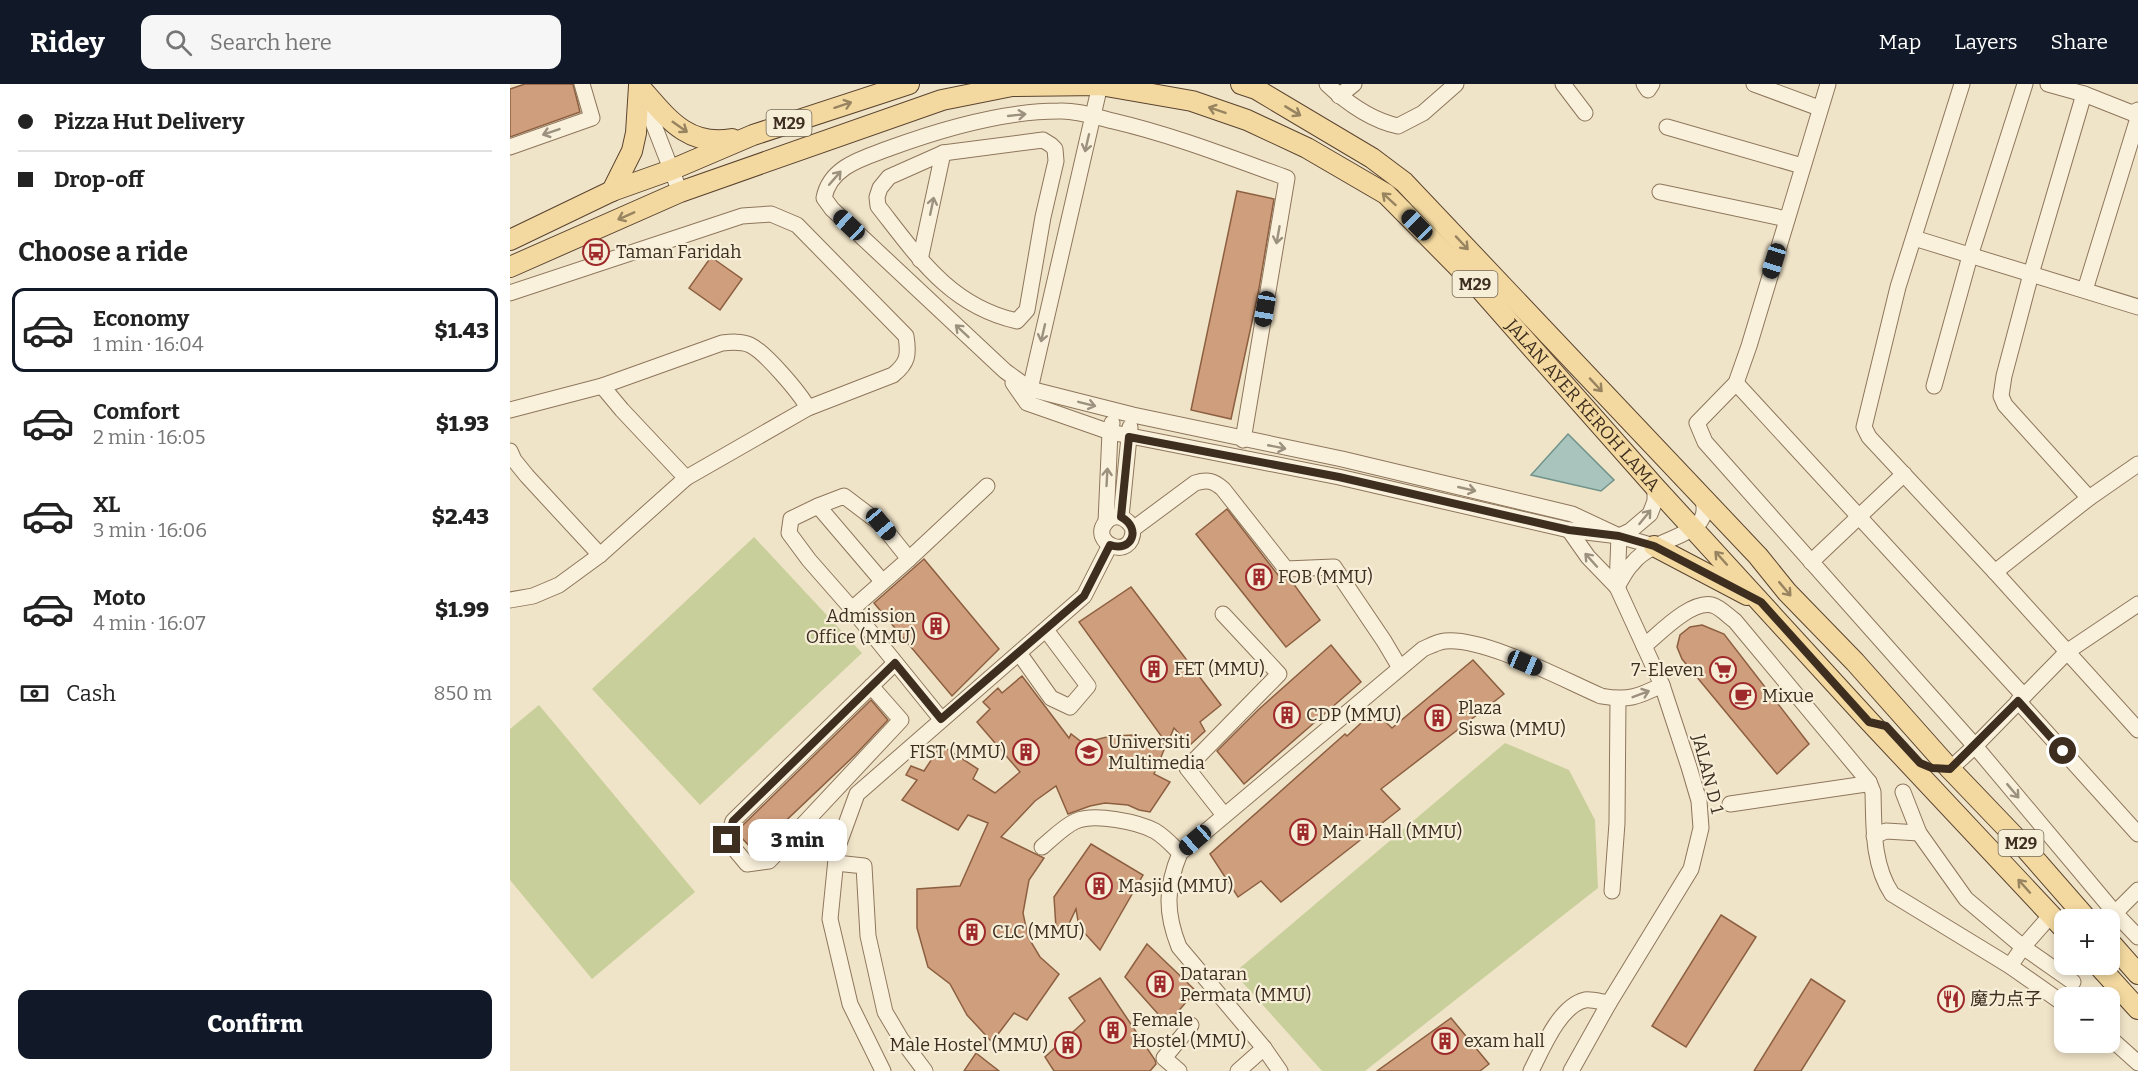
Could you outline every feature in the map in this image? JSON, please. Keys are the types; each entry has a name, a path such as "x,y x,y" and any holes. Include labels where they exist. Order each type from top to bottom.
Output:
{"main road":[{"name":"M29","path":"510,240 612,191 671,170 753,135 909,84"},
{"name":"JALAN AYER KEROH LAMA","path":"1241,84 1256,89 1363,153 1404,182 1758,556 1787,592 2018,840 2078,909"},
{"path":"638,85 677,127 692,135 722,141 753,135"},
{"path":"612,191 632,151 636,133 638,85"},
{"name":"JALAN AYER KEROH LAMA","path":"680,192 942,100 1012,86 1099,85 1192,101 1247,120 1307,148 1386,194 1480,289 1655,487 1869,722 2054,918"},
{"name":"M29","path":"510,267 680,192"},
{"path":"1654,546 1761,602"},
{"path":"1869,722 1886,726 1920,763 1932,768 1950,769 1948,789 1956,802 1975,821 1989,847"},
{"path":"2120,954 2138,974"},
{"path":"2107,975 2138,1009"}],"street":[{"path":"510,147 592,118 582,84"},
{"path":"1327,84 1339,96 1381,123 1398,126 1423,113 1456,84"},
{"path":"1339,96 1354,84"},
{"path":"1563,84 1585,113"},
{"path":"1644,84 1648,90 1652,84"},
{"path":"1828,84 1736,383 1701,417 1697,423 1700,433 1705,442 1975,746 2112,909"},
{"path":"1962,84 1898,287 1864,427 1869,437 2068,651 2138,730"},
{"path":"1934,386 1970,256 2025,84"},
{"path":"2048,84 2084,94 2132,112 2138,110"},
{"path":"638,85 680,192"},
{"path":"1029,396 1099,85"},
{"path":"1761,85 1819,108"},
{"path":"2084,94 2031,274 2004,376 2001,396 2005,405 2089,498"},
{"path":"1243,440 1287,178 1160,132 1061,110 1019,115 927,134 853,162 836,174 824,198 832,209 1029,396 1110,432 1129,437 1339,477 1569,530 1619,536 1654,546"},
{"path":"2085,290 2138,118"},
{"path":"1667,127 1802,166"},
{"path":"1043,140 1055,149 1056,160 1043,217 1027,310 1017,321 996,316 961,298 920,260 878,206 877,197 880,188 889,177 943,153 1043,140"},
{"path":"920,260 943,153"},
{"path":"1660,192 1787,219"},
{"path":"510,293 742,216 771,214 796,225 906,336 909,351 904,366 893,375 808,408 686,478 600,555 560,585 533,596 510,600"},
{"path":"1043,217 1069,220"},
{"path":"1914,238 2138,307"},
{"path":"1038,246 1062,250"},
{"path":"510,410 602,386 722,343 737,342 751,345 762,354 802,396 808,408"},
{"path":"1736,383 1860,516 2138,834"},
{"path":"602,386 686,478"},
{"path":"1029,396 1115,411 1243,440 1342,459 1572,514 1619,536 1630,531 1650,514 1655,501 1655,487"},
{"path":"1106,522 1113,517 1121,517 1129,521 1133,528 1130,542 1124,547 1116,548 1104,539 1102,530 1106,522 1110,432 1115,411"},
{"path":"1121,517 1133,416"},
{"path":"510,451 527,476 600,555"},
{"path":"1995,572 2089,498 2138,464"},
{"path":"1811,562 1904,474"},
{"path":"1133,528 1196,483 1204,480 1215,482 1286,569 1334,567 1400,668"},
{"path":"852,609 987,486"},
{"path":"909,559 881,524 844,496 791,519 789,533 809,560 941,719"},
{"path":"1569,530 1588,558 1617,587 1632,563 1654,546 1694,528 1706,508 1702,498"},
{"path":"818,506 882,581"},
{"name":"JALAN D 1","path":"1571,1071 1609,1003 1691,869 1701,828 1696,790 1662,685 1617,587 1619,536"},
{"path":"883,1071 850,1004 830,920 837,849 857,794 1084,596 1110,545"},
{"path":"1644,646 1689,610 1701,604 1714,606 1735,621 1869,782 1873,792 1874,836 1880,867 1885,883 1892,894 2010,966 2054,997"},
{"path":"1950,769 2068,651 2138,604"},
{"path":"1223,614 1279,674 1186,768 1224,814"},
{"path":"1019,653 1050,698 1070,707 1089,686 1046,630"},
{"path":"1280,1071 1264,1048 1179,947 1168,909 1169,888 1180,853 1423,649 1443,641 1466,642 1491,648 1600,696 1618,699 1636,698 1662,685"},
{"path":"871,686 901,720 769,861 747,864 727,840 733,821 871,686 895,663"},
{"path":"1612,891 1617,823 1618,699"},
{"path":"1730,804 1869,782"},
{"path":"1903,792 1919,833 1966,899 2023,947 2073,982"},
{"path":"1042,847 1076,821 1098,817 1153,830 1180,853"},
{"path":"1874,836 1886,831 1919,833"},
{"path":"836,863 864,866 868,936 885,1012 901,1039 925,1071"},
{"path":"2119,909 2138,890"},
{"path":"2120,918 2138,937"},
{"path":"2010,966 2023,947 2054,925"},
{"path":"1531,1071 1552,1030 1575,1004 1586,1000 1609,1003"},
{"path":"1179,1071 1164,1058 1191,1025"},
{"path":"2120,1047 2138,1063"},
{"path":"1238,1071 1264,1048"}],"green space":[{"path":"754,537 862,653 700,805 592,689"},
{"path":"539,705 695,892 592,979 510,880 510,729"},
{"path":"1505,743 1569,770 1595,820 1598,888 1365,1071 1322,1071 1234,973"}],"water":[{"path":"1568,434 1614,480 1601,491 1531,475"}],"building":[{"path":"525,84 573,84 580,112 510,137 510,89"},
{"path":"1237,191 1274,199 1258,294 1231,419 1191,410"},
{"path":"711,257 742,279 720,310 689,288"},
{"name":"FOB (MMU)","path":"1227,509 1278,575 1290,579 1320,620 1286,647 1196,534"},
{"name":"Admission Office (MMU)","path":"924,559 999,649 952,696 874,603"},
{"name":"FET (MMU)","path":"1131,587 1221,705 1200,722 1205,731 1190,745 1174,728 1167,744 1079,622"},
{"path":"1702,625 1724,634 1809,744 1777,774 1682,659 1677,647 1680,635 1690,627"},
{"name":"CDP (MMU)","path":"1331,645 1361,682 1244,784 1217,751 1258,710"},
{"name":"Main Hall (MMU)","path":"1473,660 1504,694 1381,789 1400,809 1281,902 1261,881 1238,897 1210,854 1374,711 1392,728"},
{"path":"1022,676 1069,738 1071,734 1083,743 1111,736 1135,735 1166,745 1154,774 1170,782 1150,812 1128,805 1105,803 1068,814 1056,786 1035,801 1001,837 1044,858 1029,880 1023,913 1028,937 1040,957 1059,974 1027,1020 1014,1013 992,1042 967,1015 950,984 928,967 917,928 917,889 960,886 988,823 968,815 958,830 902,800 917,780 906,775 911,766 924,771 941,745 978,769 973,779 995,793 1020,772 977,722 990,709 983,702 998,688 1002,693"},
{"path":"871,700 888,720 856,754 754,851 739,835 742,826"},
{"name":"Masjid (MMU)","path":"1091,844 1143,875 1100,950 1079,927 1076,909 1065,932 1056,928 1054,897"},
{"path":"1721,915 1756,937 1686,1047 1652,1026"},
{"name":"Dataran Permata (MMU)","path":"1147,944 1196,991 1167,1024 1125,977"},
{"name":"Female Hostel (MMU)","path":"1100,978 1155,1060 1156,1064 1150,1071 1054,1071 1045,1057 1085,1021 1069,998"},
{"path":"1811,979 1845,1001 1801,1071 1754,1071"},
{"name":"exam hall","path":"1451,1018 1489,1064 1480,1071 1377,1071"},
{"path":"976,1053 999,1071 964,1071"}],"place":[{"name":"Taman Faridah","path":"596,252"},
{"name":"FOB (MMU)","path":"1259,577"},
{"name":"Admission Office (MMU)","path":"936,626"},
{"name":"FET (MMU)","path":"1154,669"},
{"name":"7-Eleven","path":"1723,670"},
{"name":"Mixue","path":"1743,696"},
{"name":"CDP (MMU)","path":"1287,715"},
{"name":"Plaza Siswa (MMU)","path":"1438,718"},
{"name":"FIST (MMU)","path":"1026,752"},
{"name":"Universiti Multimedia","path":"1089,752"},
{"name":"Main Hall (MMU)","path":"1303,832"},
{"name":"Masjid (MMU)","path":"1099,886"},
{"name":"CLC (MMU)","path":"972,932"},
{"name":"Dataran Permata (MMU)","path":"1160,984"},
{"name":"魔力点子","path":"1951,999"},
{"name":"Female Hostel (MMU)","path":"1113,1030"},
{"name":"exam hall","path":"1445,1041"},
{"name":"Male Hostel (MMU)","path":"1068,1045"}],"route":[{"path":"727,840 733,821 895,663 941,719 1084,596 1110,545 1116,548 1124,547 1133,536 1133,528 1129,521 1121,517 1129,437 1339,477 1569,530 1619,536 1654,546 1761,602 1869,722 1886,726 1920,763 1932,768 1950,769 2018,701 2063,751"}]}
